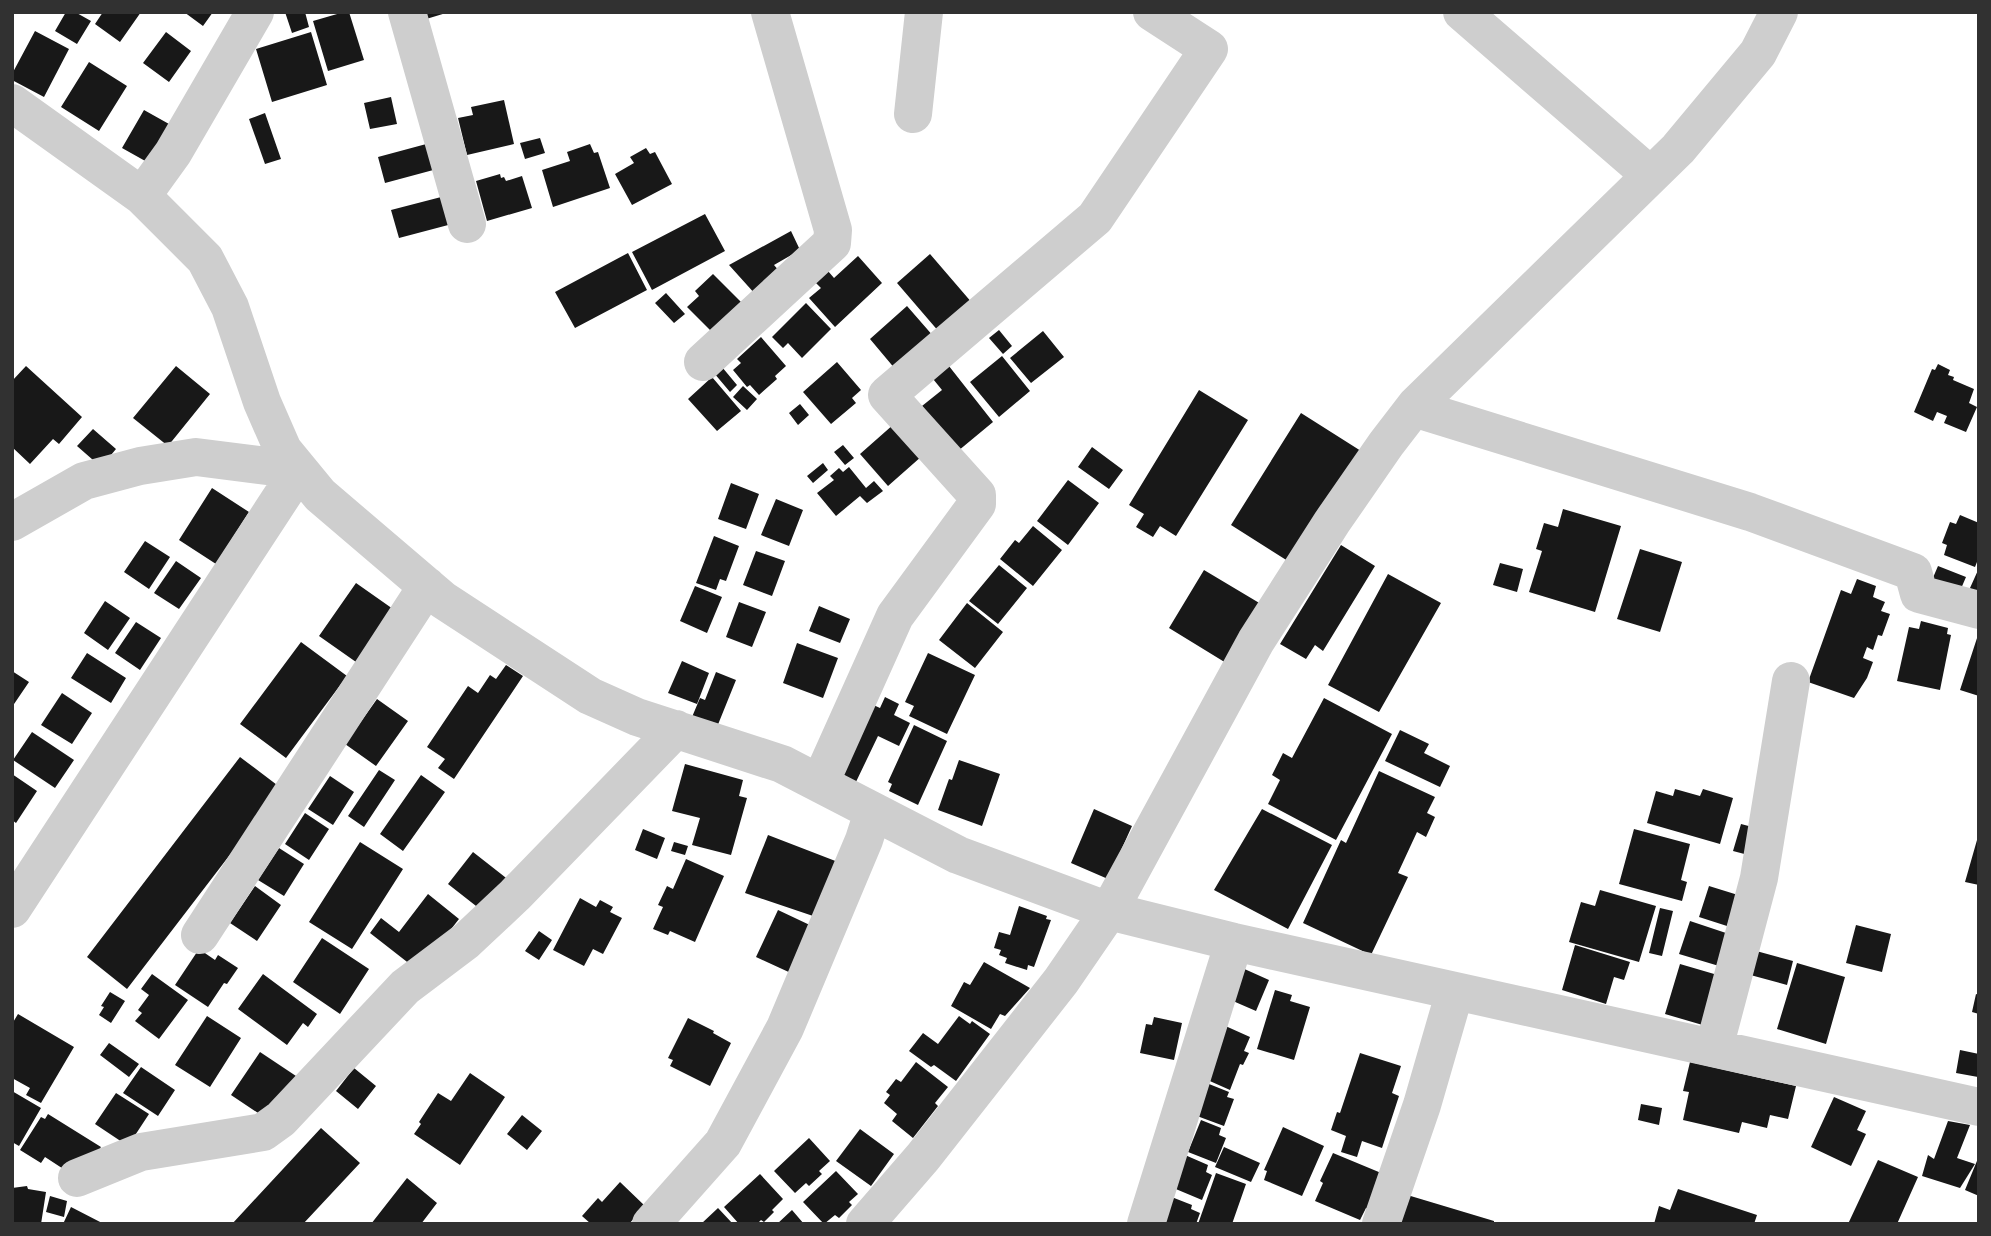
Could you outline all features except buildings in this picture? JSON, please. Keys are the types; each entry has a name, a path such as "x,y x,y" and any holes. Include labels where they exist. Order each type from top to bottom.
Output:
{"street":[{"path":"142,196 173,153 255,12"},
{"path":"407,12 467,224"},
{"path":"703,362 832,243 833,230 770,12"},
{"path":"913,114 924,12"},
{"path":"820,783 895,616 977,504 977,495 887,395 1095,218 1209,49 1152,12"},
{"path":"1462,12 1650,175"},
{"path":"871,1222 1060,981 1109,911 1256,641 1332,522 1386,444 1416,405 1678,149 1758,53 1779,12"},
{"path":"12,103 142,196 205,259 230,307 262,402 283,450 320,495 443,600 590,696 637,717 782,764 958,855 1109,911 1234,943 1979,1107"},
{"path":"1416,405 1427,412 1774,521 1913,572 1919,594 1979,610"},
{"path":"12,522 84,481 140,466 196,457 299,470"},
{"path":"12,909 299,470"},
{"path":"200,935 427,586"},
{"path":"1714,1048 1759,878 1791,681"},
{"path":"77,1178 141,1152 263,1132 281,1119 405,987 466,941 516,895 676,729"},
{"path":"651,1224 723,1143 785,1028 864,840 873,812"},
{"path":"1146,1224 1234,943"},
{"path":"1381,1224 1422,1105 1455,991"}]}
